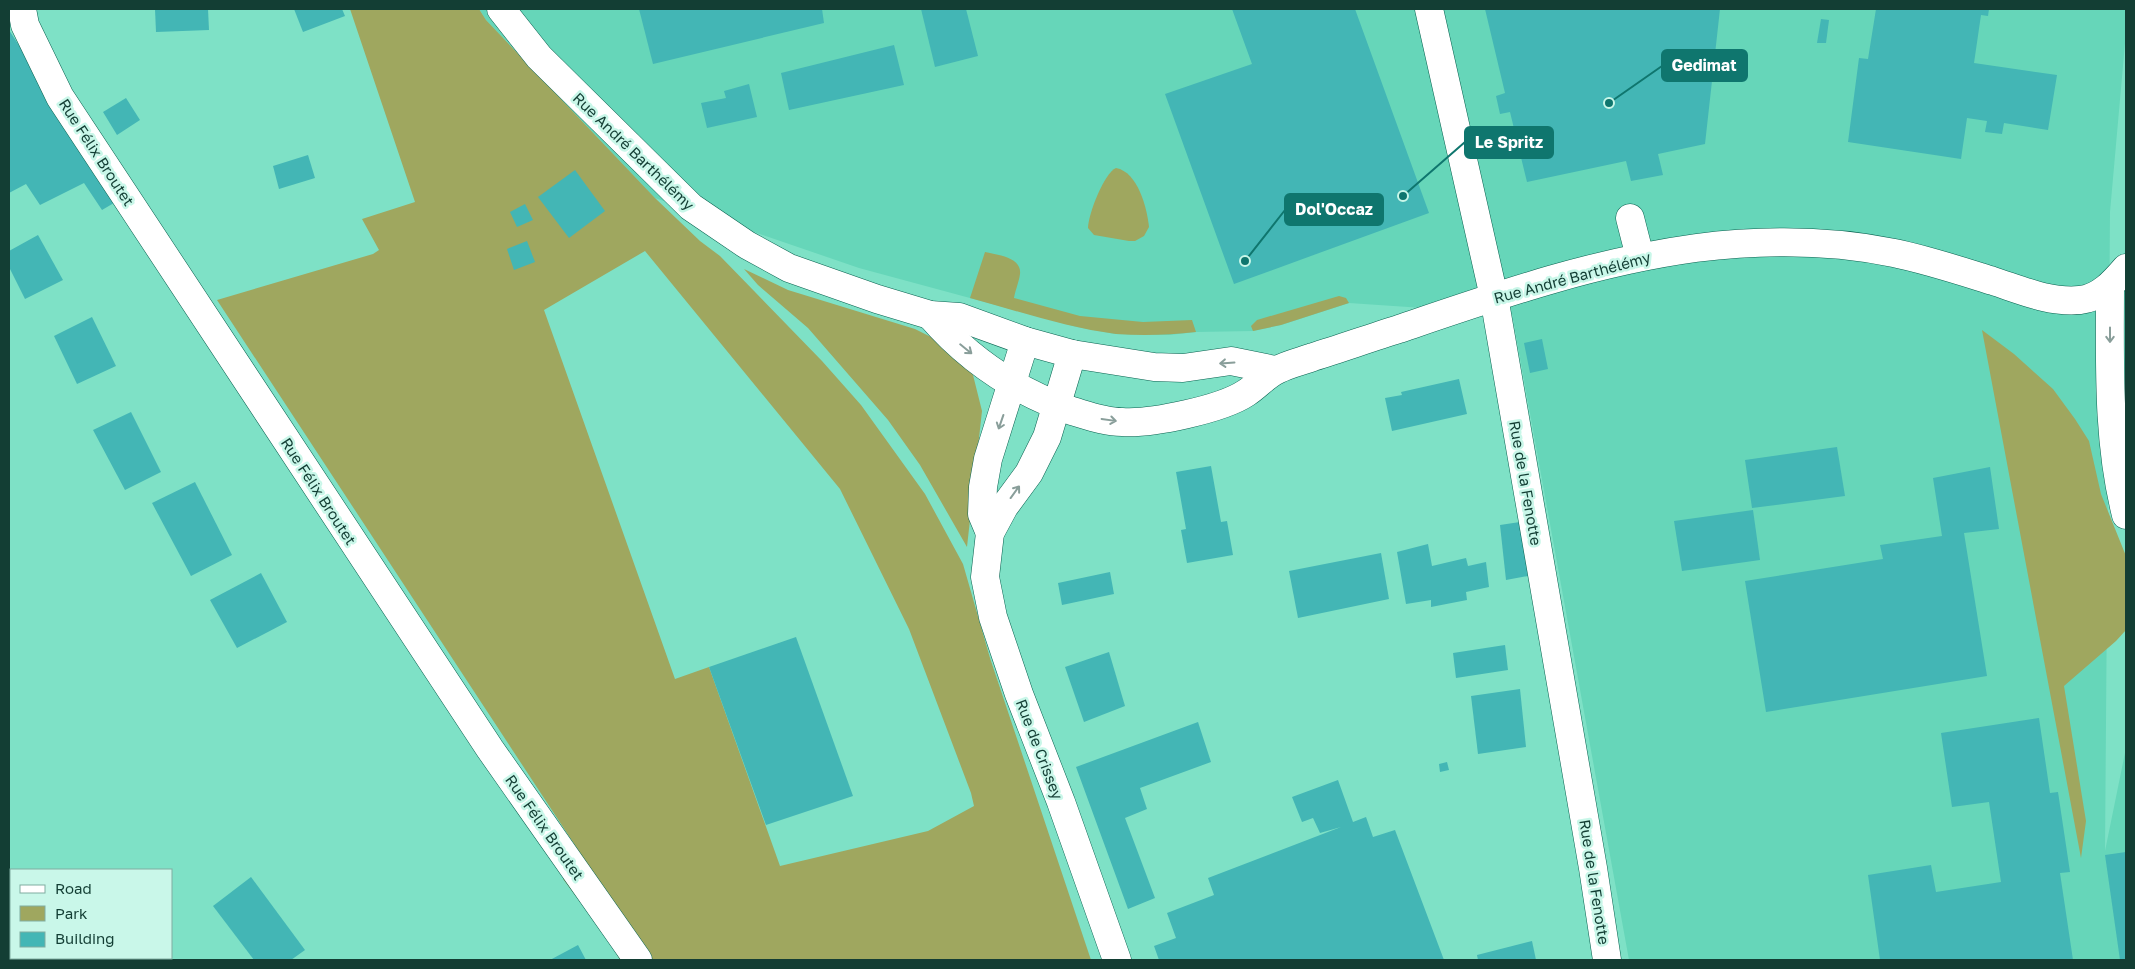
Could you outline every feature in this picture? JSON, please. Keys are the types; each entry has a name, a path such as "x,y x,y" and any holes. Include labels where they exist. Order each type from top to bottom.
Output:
{"street":[{"name":"Rue Félix Broutet","path":"22,9 25,25 60,97 490,749 638,960"},
{"name":"Rue André Barthélémy","path":"501,9 539,57 668,186 714,224 789,268 877,299 930,315 959,317 1025,341 1072,354 1154,367 1183,368 1231,362 1275,370"},
{"name":"Rue de la Fenotte","path":"1429,9 1494,297 1590,849 1607,960"},
{"path":"1630,218 1640,257"},
{"name":"Rue André Barthélémy","path":"930,315 948,335 1012,385 1058,406 1096,418 1124,422 1168,417 1213,406 1245,394 1275,370 1569,274 1640,257 1705,247 1769,243 1833,246 1893,253 1959,270 2058,300 2084,300 2121,284"},
{"path":"2121,284 2110,409 2118,484 2126,515"},
{"name":"Rue de Crissey","path":"990,533 982,514 983,487 988,459 1025,341"},
{"name":"Rue de Crissey","path":"1072,354 1058,406 1046,437 1028,473 1004,507 990,533 986,577 993,617 1019,694 1061,802 1117,960"}],"shaded area":[{"path":"479,9 2126,9 2126,32 2110,212 2105,851 2126,748 2126,960 1629,960 1512,314 1349,303 1281,325 1253,331 1196,332 1169,335 1115,334 1077,327 859,268 655,198 486,20"}],"green space":[{"path":"350,9 479,9 486,20 655,198 700,241 720,256 822,361 861,405 925,494 963,564 990,658 1091,960 620,960 607,938 563,879 584,859 217,300 373,254 379,250 362,219 415,202","holes":["645,251 840,489 909,629 971,793 974,806 928,831 780,866 709,667 675,679 544,310"]},
{"path":"1116,168 1124,171 1136,183 1146,210 1149,227 1144,236 1135,241 1094,235 1088,228 1091,214 1102,186 1111,171"},
{"path":"985,252 1013,260 1020,268 1014,298 1080,316 1143,322 1192,320 1196,332 1146,335 1116,334 1061,323 970,298"},
{"path":"744,269 788,290 915,329 939,341 959,355 973,375 982,411 967,547 920,465 888,420 808,328 758,285"},
{"path":"1339,296 1346,298 1349,303 1281,325 1253,331 1251,326 1257,320"},
{"path":"1982,330 2014,354 2053,389 2075,419 2089,441 2101,494 2126,556 2126,630 2064,686 2086,821 2081,858"}],"building":[{"path":"155,9 208,9 209,30 156,32"},
{"path":"294,9 342,9 345,16 303,32"},
{"path":"639,9 822,9 824,23 653,64"},
{"path":"921,9 966,9 978,56 935,67"},
{"path":"1232,9 1355,9 1429,213 1234,284 1165,94 1252,64"},
{"path":"1485,9 1720,9 1705,144 1658,154 1663,175 1631,181 1626,161 1527,182 1510,112 1500,114 1496,96 1505,93"},
{"path":"1876,9 1989,9 1988,16 1981,15 1974,63 2057,75 2048,130 2004,123 2002,134 1985,132 1987,121 1967,118 1961,159 1848,142 1859,58 1868,59"},
{"path":"1821,19 1829,20 1826,43 1817,43"},
{"path":"9,30 119,200 102,210 84,183 40,205 26,184 9,193"},
{"path":"894,45 904,85 789,110 781,73"},
{"path":"749,84 757,117 707,128 701,103 726,98 724,91"},
{"path":"126,98 140,120 117,135 103,112"},
{"path":"308,155 315,178 279,189 273,166"},
{"path":"575,170 605,211 569,238 538,197"},
{"path":"525,204 533,220 517,227 510,212"},
{"path":"38,235 63,280 25,299 9,267 9,251"},
{"path":"527,241 535,262 514,270 507,249"},
{"path":"92,317 116,366 77,384 54,336"},
{"path":"1542,339 1548,369 1530,373 1524,343"},
{"path":"1459,379 1467,414 1392,431 1385,398 1402,395 1401,392"},
{"path":"131,412 161,472 125,490 93,430"},
{"path":"1837,447 1845,496 1752,508 1745,460"},
{"path":"1211,466 1221,522 1227,521 1233,555 1187,563 1181,530 1186,529 1176,472"},
{"path":"1990,467 1999,529 1964,533 1987,676 1766,712 1745,581 1883,559 1880,545 1942,536 1933,478"},
{"path":"195,482 232,555 191,576 152,503"},
{"path":"1753,510 1760,560 1682,571 1674,521"},
{"path":"1520,522 1528,576 1506,580 1500,525"},
{"path":"1428,544 1432,566 1466,558 1468,566 1486,562 1489,587 1466,592 1467,600 1431,607 1431,600 1406,604 1397,552"},
{"path":"1381,553 1389,599 1298,618 1289,571"},
{"path":"1110,572 1114,594 1062,605 1058,583"},
{"path":"261,573 287,622 237,648 210,600"},
{"path":"796,637 853,796 766,825 709,667"},
{"path":"1505,645 1508,670 1456,678 1453,653"},
{"path":"1109,652 1125,706 1084,722 1065,667"},
{"path":"1520,689 1526,747 1478,754 1471,696"},
{"path":"2039,718 2050,793 2058,792 2070,872 2060,873 2073,960 1880,960 1868,875 1931,865 1936,892 2001,882 1989,802 1952,807 1941,733"},
{"path":"1198,722 1211,762 1140,788 1147,809 1125,818 1155,898 1128,909 1076,767"},
{"path":"1447,762 1449,770 1440,772 1439,764"},
{"path":"1338,780 1353,822 1366,817 1373,837 1395,830 1444,960 1159,960 1154,946 1176,938 1167,913 1214,895 1208,878 1341,827 1320,833 1313,818 1302,822 1292,797"},
{"path":"2126,852 2126,960 2120,960 2105,855"},
{"path":"251,877 305,950 291,960 254,960 213,906"},
{"path":"1532,941 1536,960 1478,960 1477,955"},
{"path":"578,945 586,960 550,960"}],"place":[{"name":"Gedimat","path":"1609,103"},
{"name":"Le Spritz","path":"1403,196"},
{"name":"Dol'Occaz","path":"1245,261"}]}
